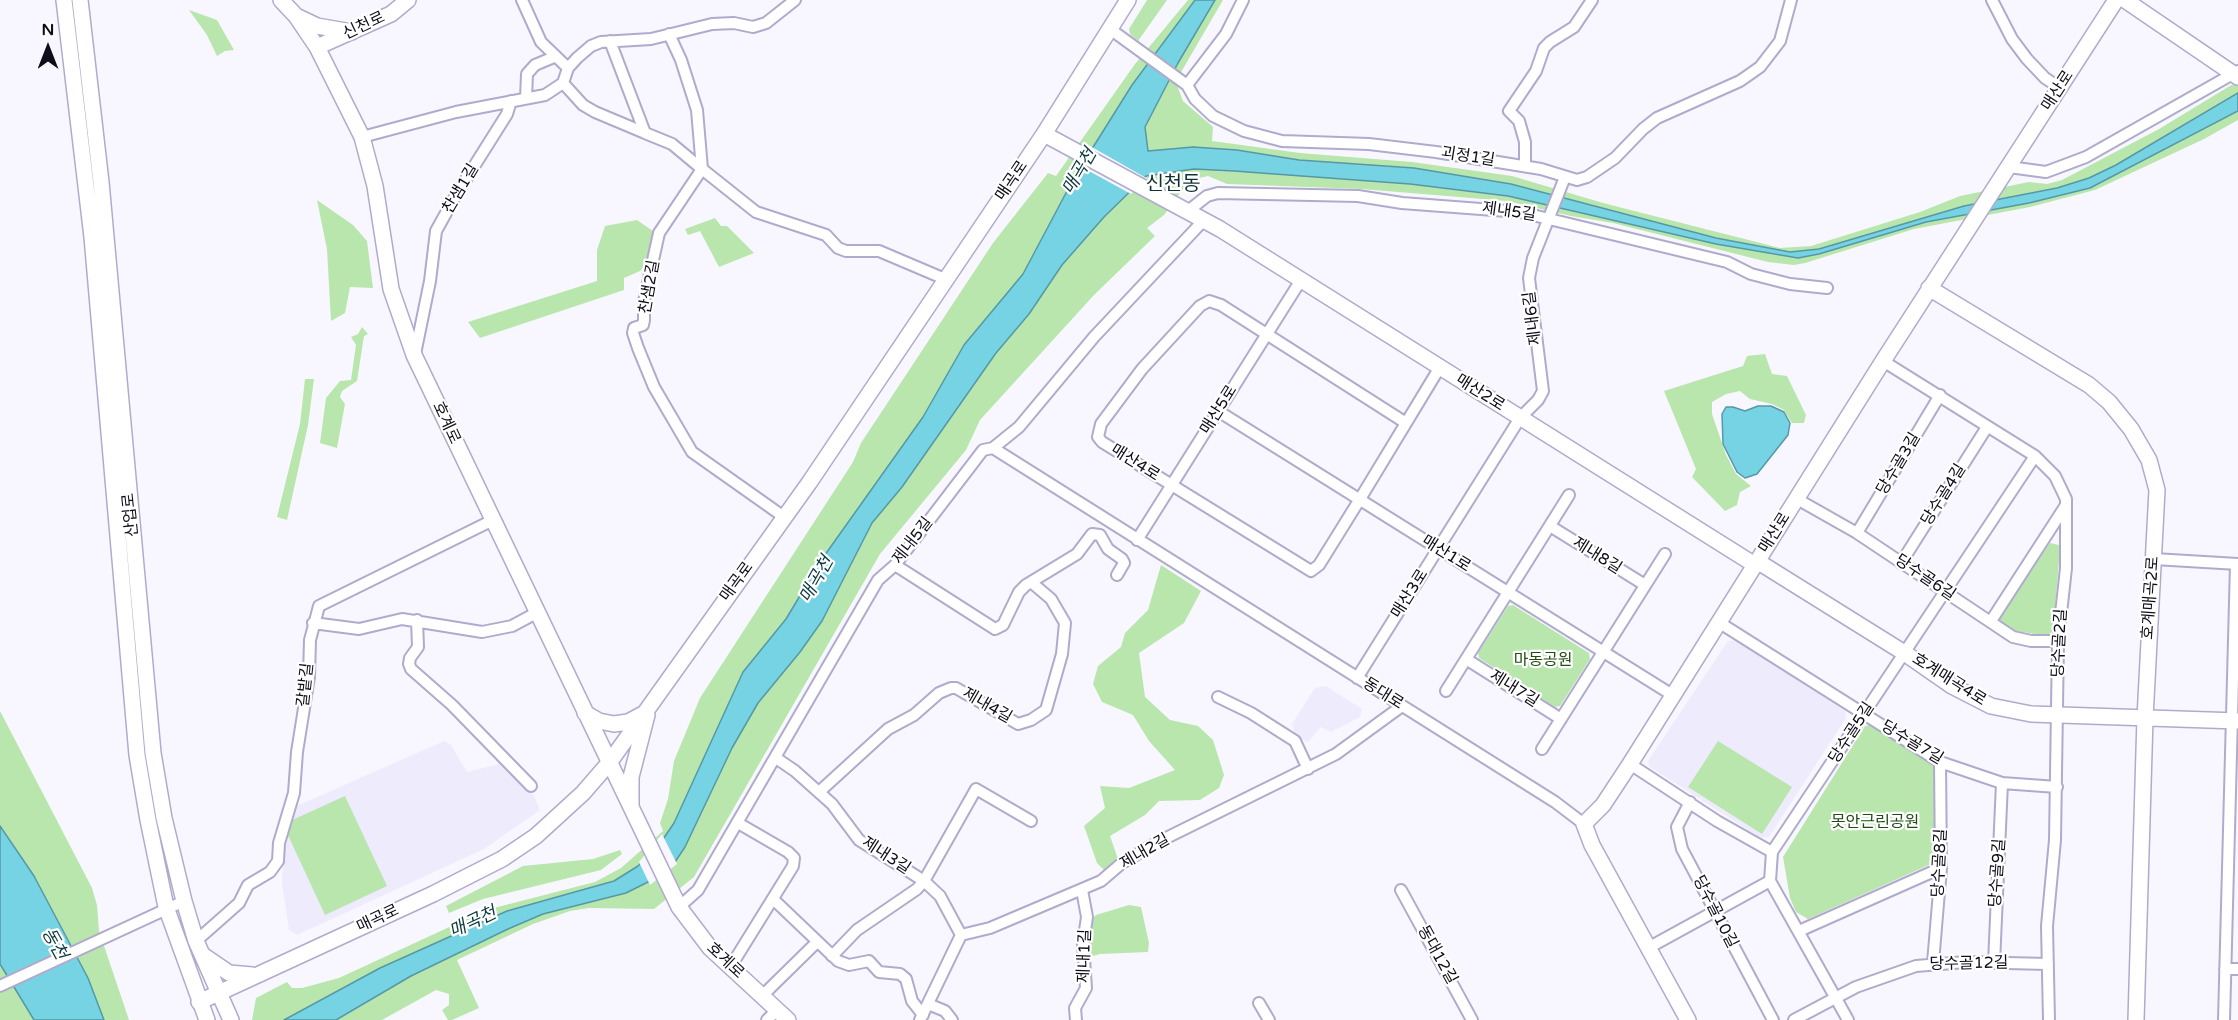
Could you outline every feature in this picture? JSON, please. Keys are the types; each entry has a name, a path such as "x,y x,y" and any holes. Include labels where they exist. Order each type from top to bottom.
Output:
{"street":[{"name":"산업로","path":"64,0 94,260 137,755 166,907 207,1020"},
{"name":"산업로","path":"80,0 101,182 153,753 164,818 184,901 199,947 231,1020"},
{"name":"호계로","path":"281,0 296,16 317,47 362,137 375,186 391,289 414,355 679,907 710,948 783,1015 767,1020"},
{"name":"신천로","path":"317,47 391,14 408,0"},
{"path":"522,0 532,26 554,57 568,68"},
{"path":"362,137 456,112 545,95 563,83 568,68 591,45 610,41 651,39 712,24 753,27 766,23 795,0"},
{"name":"매곡로","path":"199,1002 433,894 502,859 554,821 609,763 784,517 1044,134 1128,0"},
{"path":"1182,82 1226,34 1244,0"},
{"path":"1525,166 1525,142 1519,121 1509,111 1536,71 1544,48 1574,27 1592,0"},
{"name":"괴정1길","path":"1110,28 1182,82 1195,99 1213,116 1244,131 1282,141 1382,146 1525,166 1563,181 1587,177 1615,158 1657,118 1740,81 1760,67 1780,41 1791,0"},
{"path":"1992,0 2012,39 2027,59 2045,78 2060,88"},
{"name":"매산로","path":"1584,824 1604,805 1929,288 2000,182 2116,0"},
{"path":"2008,167 2046,172 2086,157 2237,74 2125,0"},
{"path":"296,16 317,26 352,32"},
{"path":"669,34 681,60 697,110 702,170"},
{"path":"610,41 645,133"},
{"path":"526,98 527,74 535,65 554,57"},
{"path":"563,83 583,105 595,112 672,144 756,212 826,235 838,248 846,251 879,251 945,279"},
{"name":"찬샘1길","path":"414,355 430,281 436,231 507,114 511,101"},
{"name":"매산2로","path":"1044,134 1204,220 1756,563"},
{"name":"찬샘2길","path":"702,170 659,232 644,301 643,325 634,328 633,333 654,387 692,452 784,517"},
{"name":"제내6길","path":"1520,418 1538,400 1543,391 1543,378 1532,321 1529,278 1533,258 1563,181"},
{"name":"제내5길","path":"1184,209 1207,196 1218,193 1267,193 1358,196 1402,203 1520,212 1550,216 1727,262 1751,274 1790,284 1827,288"},
{"name":"제내5길","path":"679,907 698,890 878,580 895,565 983,450 993,448 1019,427 1094,338 1204,220"},
{"name":"매산5로","path":"1137,540 1301,280"},
{"name":"호계매곡2로","path":"1929,288 2090,385 2131,429 2148,460 2157,490 2145,718 2136,1020"},
{"name":"매산4로","path":"1406,423 1221,305 1204,302 1142,369 1101,424 1098,437 1102,442 1171,486 1311,571 1319,565 1360,500 1440,367"},
{"name":"당수골2길","path":"1883,361 2035,456 2055,476 2066,504 2066,546 2058,641 2055,840 2049,893 2049,1020"},
{"name":"당수골3길","path":"1857,533 1940,395"},
{"name":"매산1로","path":"1218,411 1674,696"},
{"name":"매산3로","path":"1357,678 1520,418"},
{"name":"당수골4길","path":"1901,563 1987,427"},
{"name":"동대로","path":"993,448 1555,802 1584,824"},
{"name":"당수골5길","path":"1770,881 1772,852 1946,594 2035,456"},
{"path":"1446,691 1569,495"},
{"name":"당수골6길","path":"1797,499 1857,533 2013,637 2031,641 2058,641"},
{"path":"1991,621 2044,542 2066,504"},
{"path":"493,520 319,606 313,623 359,629 396,619 417,620 482,632 512,626 538,612"},
{"name":"제내8길","path":"1550,526 1645,585"},
{"path":"2050,531 2067,527"},
{"path":"895,565 995,629 1003,625 1019,592 1068,561 1095,533 1100,535 1107,549 1124,562 1117,575"},
{"path":"2044,542 2057,541 2066,546"},
{"path":"1542,749 1665,554"},
{"path":"2154,559 2237,564 2235,792 2224,1020"},
{"name":"호계매곡4로","path":"1756,563 1906,654 1952,686 1991,706 2031,714 2235,721"},
{"name":"제내4길","path":"819,792 888,729 914,715 939,693 951,688 956,688 1018,724 1031,720 1046,710 1062,654 1065,623 1051,599 1032,582"},
{"path":"417,620 418,647 409,664 411,669 452,705 531,786"},
{"name":"갈밭길","path":"199,947 239,903 248,885 270,872 278,861 279,843 294,793 297,752 309,677 313,623"},
{"name":"당수골7길","path":"1720,623 1940,762 2002,783 2057,787"},
{"name":"제내7길","path":"1466,659 1561,718"},
{"path":"1218,697 1251,713 1295,741 1308,770"},
{"name":"제내2길","path":"961,936 990,928 1101,881 1122,863 1156,843 1308,770 1354,743 1402,706"},
{"path":"585,713 598,721 614,724 628,722 646,710"},
{"path":"631,809 632,777 646,710"},
{"name":"제내3길","path":"776,758 832,804 859,840 924,881 940,896 961,936"},
{"name":"당수골8길","path":"1933,963 1941,868 1940,762"},
{"path":"1630,764 1717,821 1772,852"},
{"name":"당수골9길","path":"1994,963 2002,783"},
{"path":"832,956 857,930 917,889 924,881 976,789 1032,821"},
{"name":"당수골10길","path":"1690,802 1677,827 1677,835 1773,1020"},
{"path":"730,966 793,866 794,858 788,852 738,823"},
{"path":"1584,824 1592,845 1688,1020"},
{"path":"1799,931 1941,868"},
{"path":"1648,948 1770,881 1848,1020"},
{"name":"제내1길","path":"1076,1020 1076,1008 1086,988 1083,944 1087,917 1082,890"},
{"name":"동대12길","path":"1401,890 1472,1020"},
{"path":"773,899 832,956 844,964 869,961 879,972 900,974 906,979 912,1000 921,1018"},
{"path":"0,986 166,907 184,901"},
{"path":"921,1018 961,936"},
{"path":"763,995 817,942"},
{"path":"199,947 229,973 258,975"},
{"name":"당수골12길","path":"1794,1020 1878,978 1933,963 2048,964"},
{"path":"2225,969 2238,969"},
{"path":"1259,1003 1269,1020"},
{"path":"928,1004 945,1011 952,1020"}],"shaded area":[{"path":"1737,640 1845,711 1846,718 1769,837 1761,838 1650,767 1648,761 1728,641"},
{"path":"1326,686 1362,709 1360,717 1331,732 1321,727 1308,742 1296,736 1292,724 1315,688"},
{"path":"444,741 451,745 467,772 503,763 534,796 540,810 484,849 297,935 289,930 282,883 284,834 297,806"}],"green space":[{"path":"1147,0 1167,0 1138,41 1130,34 1129,29"},
{"path":"1188,0 1195,0 1132,85 1075,176 1023,274 964,345 923,417 822,559 786,619 743,672 674,823 659,845 638,866 614,881 507,911 380,968 284,1020 252,1020 256,998 287,982 292,988 302,988 339,978 486,910 595,882 621,868 663,831 660,823 668,799 674,761 700,698 853,462 861,443 993,243 1048,173 1056,176 1135,64"},
{"path":"1215,0 1223,0 1180,74 1177,85 1183,101 1213,127 1212,141 1300,153 1412,162 1512,176 1603,203 1780,248 1811,246 1920,212 1960,196 2029,182 2047,184 2062,180 2159,129 2238,81 2238,93 2116,165 2089,178 2057,188 1964,206 1819,249 1790,252 1716,238 1511,184 1414,168 1299,160 1237,150 1193,147 1148,151 1145,127 1178,63"},
{"path":"189,10 217,20 234,50 225,51 217,56 207,35"},
{"path":"2238,111 2238,120 2204,139 2095,190 2030,207 1914,229 1794,265 1768,262 1613,223 1507,201 1362,189 1227,184 1208,176 1195,179 1184,188 1164,215 1147,228 1155,236 1094,295 980,420 966,450 880,554 694,877 654,909 589,908 570,911 533,924 457,960 479,1008 452,1020 448,1020 442,1010 449,1005 449,994 436,990 382,1020 336,1020 411,976 508,929 543,914 626,893 660,876 685,847 732,748 758,703 822,621 872,523 902,487 996,353 1029,314 1062,265 1104,217 1146,176 1194,169 1234,171 1410,184 1508,196 1716,244 1798,258 1819,254 1926,222 2029,203 2090,188"},
{"path":"317,200 353,225 367,241 373,288 350,287 345,313 331,321 327,249"},
{"path":"715,218 721,226 727,226 754,253 719,267 700,231 688,235 685,229"},
{"path":"637,220 653,231 650,260 640,271 624,278 624,290 480,338 468,322 597,281 597,250 605,226"},
{"path":"362,327 368,334 364,336 357,381 342,391 340,397 345,404 337,448 320,443 326,398 340,381 351,380 356,345 351,337 358,334"},
{"path":"1765,354 1772,374 1787,376 1806,415 1804,423 1792,423 1784,410 1772,404 1750,399 1740,391 1726,394 1712,402 1712,414 1726,455 1736,474 1751,486 1740,492 1737,505 1725,511 1692,477 1696,469 1664,391 1743,366 1747,356"},
{"path":"305,379 314,379 308,425 287,520 277,517 300,424"},
{"path":"2050,543 2059,545 2060,549 2053,631 2047,636 2016,631 2000,622 1999,615"},
{"path":"1161,565 1201,591 1184,623 1139,653 1145,697 1170,720 1198,726 1213,740 1224,775 1219,788 1200,800 1159,801 1145,815 1110,836 1119,862 1105,871 1097,863 1084,826 1105,808 1100,786 1129,788 1175,770 1149,741 1133,715 1102,702 1093,684 1098,666 1121,647 1125,633 1148,610"},
{"name":"마동공원","path":"1513,605 1589,653 1590,659 1560,706 1555,707 1479,658 1478,653 1508,606"},
{"path":"0,711 92,888 97,905 99,931 129,1020 104,1020 88,978 34,876 0,826"},
{"name":"못안근린공원","path":"1870,725 1930,759 1934,768 1935,858 1933,863 1808,919 1796,912 1790,898 1783,857 1865,726"},
{"path":"1718,741 1792,787 1762,834 1688,787"},
{"path":"345,796 387,886 325,915 287,833 290,821"},
{"path":"620,850 622,854 601,870 483,899 449,913 446,906 523,866 593,859"},
{"path":"1129,905 1141,907 1149,943 1148,952 1100,954 1086,958 1091,920 1096,915"},
{"path":"0,964 32,1015 34,1020 0,1020"}],"water":[{"name":"매곡천","path":"1195,0 1215,0 1178,63 1145,127 1148,151 1193,147 1237,150 1299,160 1414,168 1511,184 1716,238 1790,252 1819,249 1964,206 2057,188 2089,178 2116,165 2238,93 2238,111 2090,188 2029,203 1926,222 1819,254 1798,258 1716,244 1508,196 1410,184 1234,171 1194,169 1146,176 1104,217 1062,265 1029,314 996,353 902,487 872,523 822,621 758,703 732,748 685,847 673,865 660,876 626,893 543,914 508,929 411,976 336,1020 284,1020 380,968 507,911 614,881 638,866 659,845 674,823 743,672 786,619 822,559 923,417 964,345 1023,274 1075,176 1132,85"},
{"path":"1758,406 1771,406 1784,412 1790,423 1788,435 1757,474 1745,478 1737,472 1723,444 1722,414 1726,407 1745,411"},
{"name":"동천","path":"0,826 34,876 88,978 104,1020 34,1020 0,964"}],"pier":[{"path":"1090,146 1148,179 1131,194 1078,165"},
{"path":"662,834 677,864 650,885 639,862"}],"district":[{"name":"신천동","path":"1173,185"}]}
